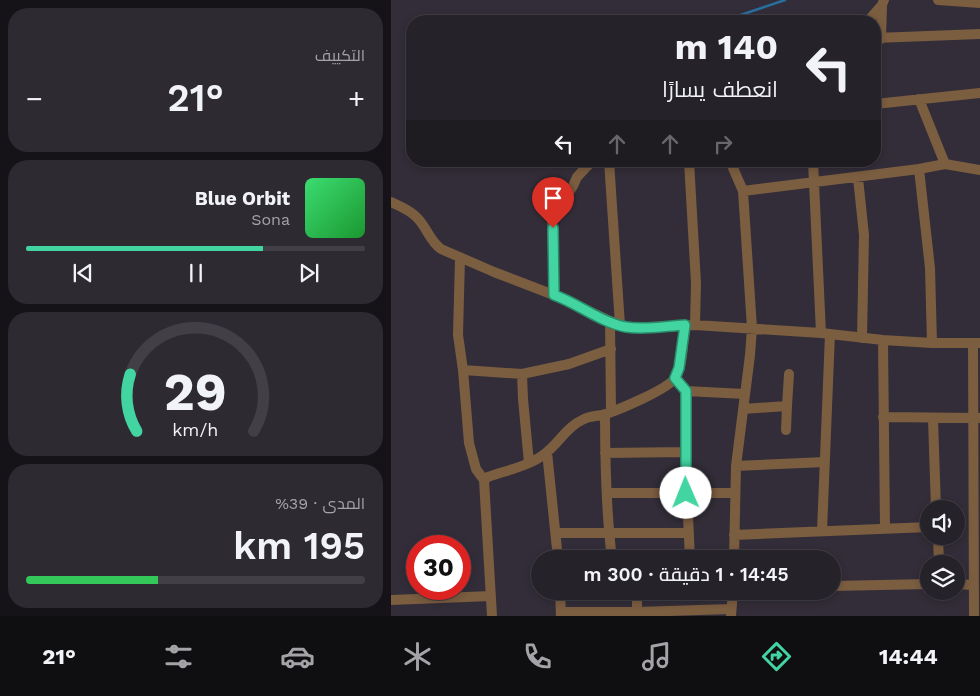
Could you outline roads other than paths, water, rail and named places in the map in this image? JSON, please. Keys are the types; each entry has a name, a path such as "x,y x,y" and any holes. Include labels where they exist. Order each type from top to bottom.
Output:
{"street":[{"path":"938,0 980,2"},
{"path":"873,15 883,2"},
{"path":"881,16 883,2"},
{"path":"881,38 980,34"},
{"path":"881,103 980,93"},
{"path":"919,99 945,164"},
{"path":"743,191 919,170 945,164 980,170"},
{"path":"554,295 552,213 554,208 567,195 577,177 586,167"},
{"path":"609,167 615,323 611,349 605,453 611,550"},
{"path":"484,480 529,463 547,452 574,425 585,419 608,413 658,391 675,378 690,325 697,283 689,167"},
{"path":"733,167 743,191 751,328 750,355 736,466 733,550"},
{"path":"814,167 825,334 825,462 822,531"},
{"path":"919,170 930,268 932,343"},
{"path":"857,178 864,235 862,338"},
{"path":"391,202 410,212 419,220 434,244 441,250 554,295 625,327 690,325 751,328 883,340 976,343 976,579 974,616"},
{"path":"460,258 458,335 469,443 476,469 484,480 492,616"},
{"path":"883,340 885,528"},
{"path":"463,370 522,374 569,364 611,349"},
{"path":"522,374 529,463"},
{"path":"786,430 789,374"},
{"path":"675,378 686,391 685,452 690,550"},
{"path":"686,391 745,394"},
{"path":"743,409 787,406"},
{"path":"883,417 976,418"},
{"path":"933,419 936,500"},
{"path":"547,452 558,550"},
{"path":"605,453 685,452"},
{"path":"736,466 825,462"},
{"path":"608,493 735,493"},
{"path":"734,535 920,527"},
{"path":"557,533 689,533"},
{"path":"841,586 920,584"},
{"path":"391,600 491,596"},
{"path":"560,600 561,614 731,612"},
{"path":"637,600 637,614"}],"waterway":[{"path":"741,15 785,0"}]}
